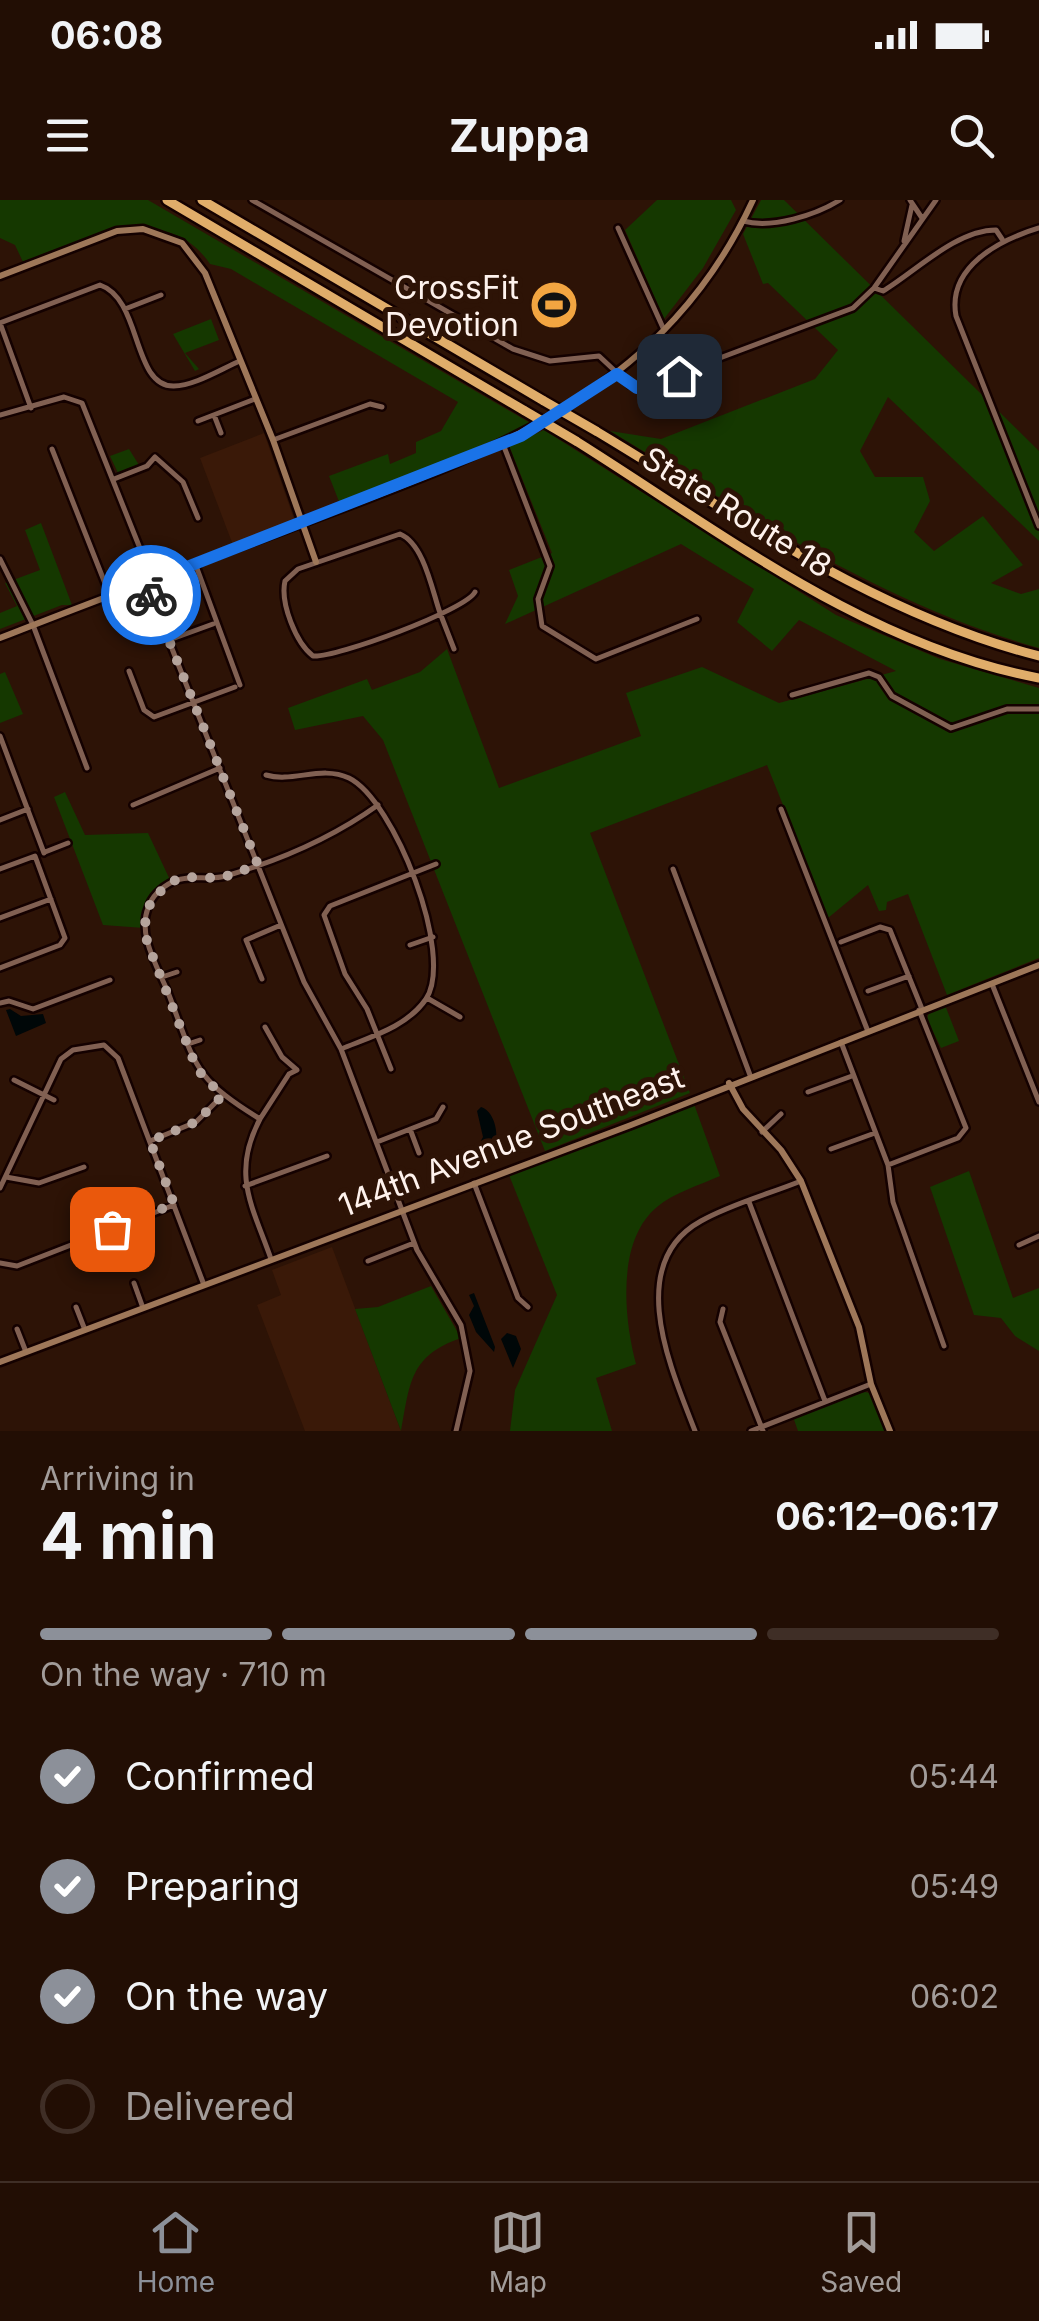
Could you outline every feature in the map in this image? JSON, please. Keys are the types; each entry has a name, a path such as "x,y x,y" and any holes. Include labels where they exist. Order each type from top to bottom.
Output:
{"highway":[{"name":"State Route 18","path":"167,200 872,621 957,655 1039,678"},
{"name":"State Route 18","path":"202,200 885,602 940,626 1039,656"}],"street":[{"path":"252,200 513,349 550,361 599,356 637,388 846,312 874,288 936,200"},
{"path":"0,638 503,444 554,418 617,374 664,330 708,277 753,200"},
{"path":"743,221 756,224 812,214 840,200"},
{"path":"911,202 922,218"},
{"path":"902,246 911,202"},
{"path":"618,228 664,330"},
{"path":"1039,228 1002,240 957,282 954,305 1039,526"},
{"path":"0,276 117,231 143,229 170,236 198,260 273,440 316,562"},
{"path":"874,288 883,292 946,249 984,231 996,230 1002,240"},
{"path":"31,408 0,323 94,286 112,289 126,309 148,368 161,383 180,386 240,361"},
{"path":"126,309 161,295"},
{"path":"0,415 58,398 76,399 88,412 169,640 281,925 312,998 341,1049 424,1268 454,1311 470,1356 469,1383 456,1431"},
{"path":"198,421 254,399"},
{"path":"273,440 370,404 382,407"},
{"path":"214,415 221,433"},
{"path":"503,444 550,566 538,599 540,623 596,658 697,619"},
{"path":"52,449 110,596"},
{"path":"114,479 146,466 155,457 183,482 198,518"},
{"path":"454,649 440,614 416,551 404,536 384,536 316,562 285,581 284,599 294,626 313,656 332,655 440,614 468,602 475,592"},
{"path":"0,558 33,625 87,768"},
{"path":"129,672 144,710 154,718 238,686 195,564"},
{"path":"169,640 213,624"},
{"path":"792,695 874,674 892,696 951,728 1007,709 1039,709"},
{"path":"0,736 4,756 44,852"},
{"path":"132,805 220,768"},
{"path":"266,775 346,777 378,805 433,937 434,976 426,998 409,1017 341,1049"},
{"path":"260,1120 222,1096 197,1069 144,928 147,909 162,888 183,877 221,878 258,865 331,836 378,805"},
{"path":"0,820 28,809"},
{"path":"782,809 867,1030"},
{"path":"0,870 68,843"},
{"path":"0,968 64,941 35,856"},
{"path":"391,1068 378,1034 345,974 324,915 330,906 436,864"},
{"path":"673,869 750,1076"},
{"path":"0,918 51,899"},
{"path":"262,979 246,940 281,925"},
{"path":"841,942 886,928 909,976 965,1122 964,1133 888,1166"},
{"path":"410,945 433,937"},
{"name":"144th Avenue Southeast","path":"0,1362 615,1131 1039,964"},
{"path":"162,978 177,972"},
{"path":"868,991 909,976"},
{"path":"0,1003 9,1001 33,1009 110,980"},
{"path":"992,982 1039,1102"},
{"path":"426,998 460,1018"},
{"path":"265,1026 282,1057 297,1070 290,1074 247,1144 246,1186 271,1260"},
{"path":"188,1044 200,1040"},
{"path":"840,1041 888,1166 893,1202 944,1346"},
{"path":"0,1188 61,1059 73,1050 104,1045 118,1058 204,1286"},
{"path":"808,1092 854,1076"},
{"path":"14,1080 54,1100"},
{"path":"729,1083 802,1182 859,1327 871,1384 890,1431"},
{"path":"150,1141 196,1122 222,1096"},
{"path":"376,1142 436,1119 444,1107"},
{"path":"762,1132 781,1114"},
{"path":"410,1129 419,1153"},
{"path":"831,1148 874,1133"},
{"path":"246,1186 326,1156"},
{"path":"5,1176 39,1183 84,1167"},
{"path":"473,1182 518,1298 528,1307"},
{"path":"696,1431 660,1330 661,1281 668,1254 702,1220 802,1182"},
{"path":"749,1202 825,1400"},
{"path":"0,1263 17,1266 174,1204"},
{"path":"1018,1244 1039,1236"},
{"path":"368,1261 414,1243"},
{"path":"134,1283 144,1308"},
{"path":"76,1307 85,1330"},
{"path":"723,1309 720,1322 762,1429"},
{"path":"17,1328 26,1352"},
{"path":"751,1431 871,1384"}],"shaded area":[{"path":"264,433 294,519 233,545 200,458"},
{"path":"6,1010 21,1016 43,1014 46,1023 16,1036"},
{"path":"481,1107 492,1117 496,1133 496,1143 488,1140 484,1151 478,1146 483,1137 477,1111"},
{"path":"332,1247 401,1431 305,1431 257,1305 281,1295 272,1270"},
{"path":"474,1293 494,1352 476,1332 469,1315 474,1306 469,1295"},
{"path":"507,1333 516,1336 521,1349 513,1368 501,1339"}],"green space":[{"path":"0,200 148,200 532,424 340,504 329,476 388,454 390,464 416,453 416,442 441,431 458,402 231,269 210,264 192,245 171,233 123,230 72,243 23,262 15,245 0,238"},
{"path":"657,200 731,200 736,210 703,268 664,319 625,230"},
{"path":"761,200 784,200 1039,451 1039,541 888,397 860,451 875,477 923,477 930,501 914,532 934,551 983,516 1023,565 991,583 1021,594 1039,589 1039,648 925,607 871,582 765,525 610,431 661,439 815,379 838,350 768,283 763,284 743,234"},
{"path":"211,319 219,340 185,353 199,369 195,371 173,334"},
{"path":"544,430 836,615 940,659 1039,688 1039,958 947,995 908,894 887,902 886,910 879,911 868,885 828,918 767,765 590,833 690,1093 545,1151 383,740 363,716 295,730 288,708 367,679 372,690 420,672 447,649 499,788 641,736 626,693 702,667 779,703 896,671 799,620 772,651 737,622 754,589 681,544 505,624 518,596 509,570 552,553 509,446"},
{"path":"129,449 139,465 118,473 110,456"},
{"path":"41,523 72,605 62,605 0,629 0,613 17,606 5,583 40,570 25,530"},
{"path":"5,672 23,714 0,723 0,674"},
{"path":"65,792 85,835 148,833 171,882 152,899 144,928 103,925 54,797"},
{"path":"945,1005 959,1041 941,1048 927,1019 929,1012"},
{"path":"694,1104 720,1176 663,1202 644,1222 635,1240 629,1260 627,1304 636,1364 596,1378 612,1431 510,1431 515,1390 557,1295 509,1175"},
{"path":"969,1171 1013,1298 1039,1288 1039,1351 1015,1336 1001,1318 974,1315 930,1187"},
{"path":"431,1286 461,1338 444,1345 422,1363 410,1386 401,1431 355,1309 378,1307"},
{"path":"870,1393 886,1431 798,1431 792,1414"}],"way so far":[{"path":"112,1229 174,1204 150,1141 196,1122 222,1096 197,1069 147,942 147,909 162,888 183,877 221,878 258,865 151,595"}],"place":[{"name":"CrossFit Devotion","path":"554,305"}],"route":[{"path":"151,595 146,583 534,430 617,374 637,388 679,376"}]}
